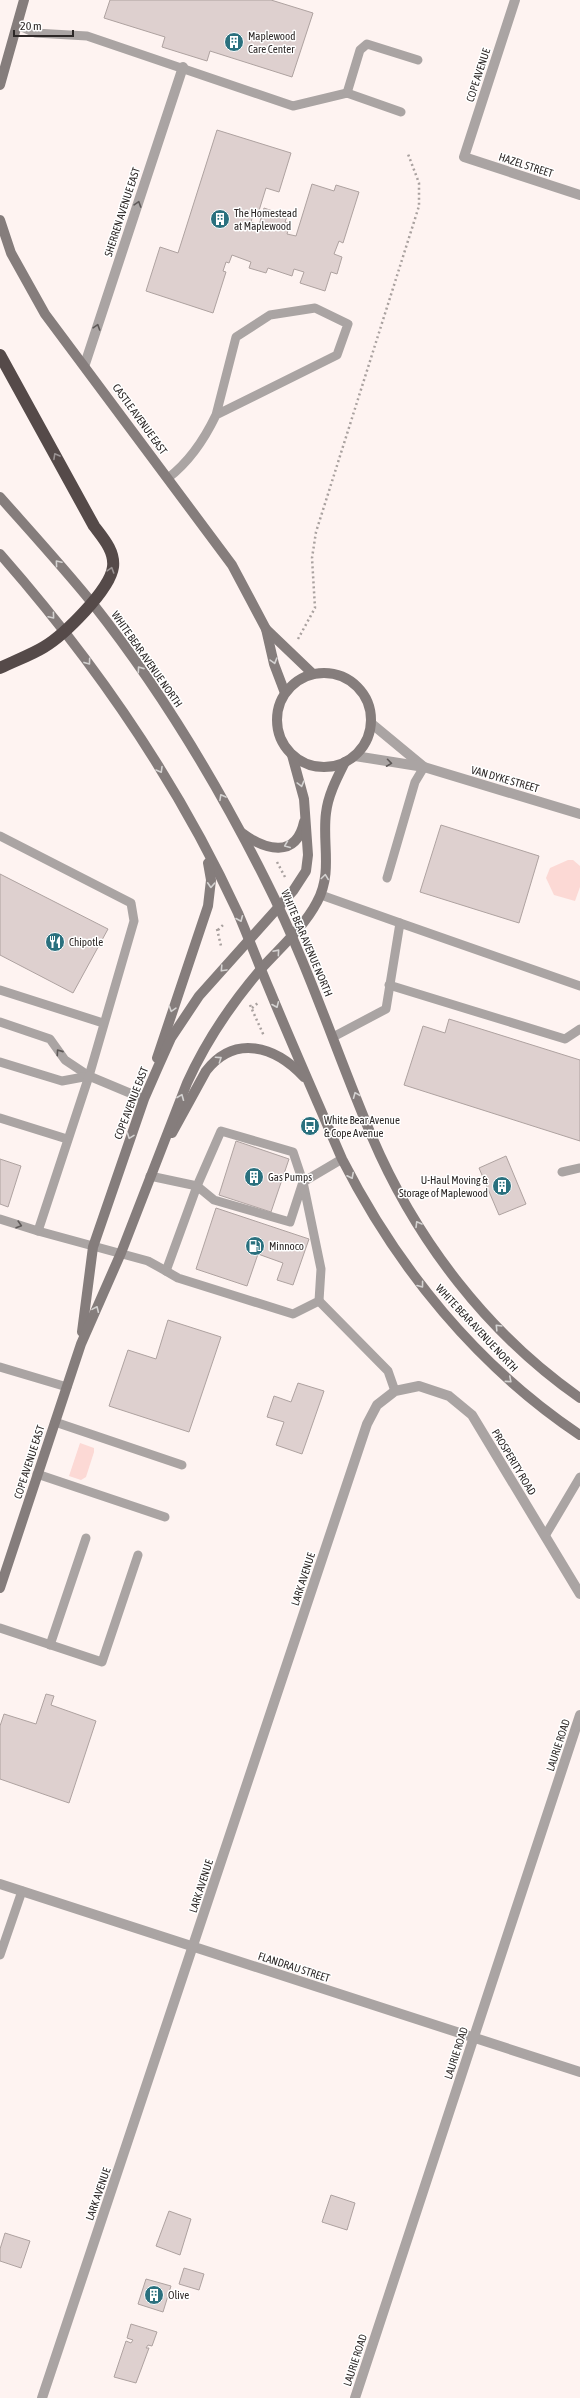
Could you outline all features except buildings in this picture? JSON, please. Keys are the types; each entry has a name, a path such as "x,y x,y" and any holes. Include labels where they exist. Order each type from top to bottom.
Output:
{"highway":[{"path":"0,355 94,526 111,549 113,567 106,584 92,604 65,631 45,647 0,668"}],"main road":[{"path":"0,85 24,0"},
{"name":"CASTLE AVENUE EAST","path":"0,220 10,253 45,314 85,364 232,565 266,629"},
{"name":"WHITE BEAR AVENUE NORTH","path":"0,497 92,604 171,713 200,759 279,906 292,934 373,1138 403,1199 435,1252 472,1299 502,1331 555,1380 580,1398"},
{"name":"WHITE BEAR AVENUE NORTH","path":"0,554 65,631 146,749 204,847 249,940 342,1159 391,1243 443,1314 505,1376 548,1413 580,1435"},
{"path":"266,629 313,674"},
{"path":"266,629 274,664 285,693"},
{"path":"328,673 343,676 355,684 365,695 370,709 372,724 364,747 346,762 332,767 318,767 304,763 292,755 283,744 278,732 277,718 279,705 285,693 293,684 313,674 328,673"},
{"path":"279,906 298,885 306,870 308,855 306,814 302,786 292,755"},
{"path":"261,969 307,918 321,895 327,862 325,823 327,807 346,762"},
{"path":"240,832 258,845 270,848 284,847 298,838 306,814"},
{"path":"144,1099 172,1006 208,906 211,880 204,847"},
{"name":"COPE AVENUE EAST","path":"81,1344 93,1247 144,1099 171,1038 211,982 279,906"},
{"name":"COPE AVENUE EAST","path":"1,1585 81,1344 121,1253 150,1176 198,1059 226,1013 261,969"},
{"path":"150,1176 200,1079 218,1058 242,1049 272,1051 289,1062 308,1082"}],"street":[{"name":"COPE AVENUE","path":"464,157 515,0"},
{"name":"SHERREN AVENUE EAST","path":"85,364 183,67"},
{"name":"HAZEL STREET","path":"464,157 580,195"},
{"name":"VAN DYKE STREET","path":"372,724 424,767"},
{"name":"VAN DYKE STREET","path":"355,756 424,767 580,814"},
{"name":"PROSPERITY ROAD","path":"395,1391 420,1386 449,1396 472,1415 580,1594"},
{"name":"LARK AVENUE","path":"42,2398 194,1947 367,1424 377,1405 395,1391"},
{"name":"LAURIE ROAD","path":"355,2398 580,1715"},
{"name":"FLANDRAU STREET","path":"0,1884 580,2072"}],"lane":[{"path":"17,25 35,33 86,36 183,67 293,106 347,93 400,112"},
{"path":"347,93 360,50 367,44 418,60"},
{"path":"168,478 181,468 210,429 216,415 236,337 270,315 315,308 348,324 337,355 216,415"},
{"path":"388,878 415,782 424,767"},
{"path":"0,836 131,903 134,921 103,1023 89,1076 67,1139 38,1231"},
{"path":"321,895 580,986"},
{"path":"333,1037 386,1009 400,923"},
{"path":"389,984 565,1039 580,1029"},
{"path":"0,990 103,1023"},
{"path":"0,1022 50,1039 65,1060 89,1076 144,1099"},
{"path":"0,1062 62,1082 89,1076"},
{"path":"0,1118 67,1139"},
{"path":"166,1271 197,1186 221,1131 292,1152 303,1182 321,1269 319,1300 388,1371 395,1391"},
{"path":"150,1176 197,1186 214,1200 290,1222 303,1182 342,1159"},
{"path":"562,1172 580,1168"},
{"path":"0,1219 93,1247 148,1261 178,1278 293,1314 319,1300"},
{"path":"0,1367 66,1387"},
{"path":"55,1422 182,1465"},
{"path":"37,1474 165,1517"},
{"path":"545,1536 580,1477"},
{"path":"50,1645 86,1538"},
{"path":"0,1628 102,1662 138,1555"},
{"path":"0,1955 4,1933 22,1891"}],"path":[{"path":"296,643 316,608 312,558 316,532 419,206 419,183 408,154"},
{"path":"275,859 288,883"},
{"path":"218,930 225,924"},
{"path":"216,925 221,946"},
{"path":"247,1000 252,1008 266,1042"},
{"path":"252,1008 259,1002"}],"shaded area":[{"path":"568,860 573,860 580,866 580,887 575,901 554,895 546,878 550,868"},
{"path":"80,1443 94,1448 86,1477 81,1480 69,1476"}],"place":[{"name":"Maplewood Care Center","path":"234,42"},
{"name":"The Homestead at Maplewood","path":"220,219"},
{"name":"Chipotle","path":"55,942"},
{"name":"White Bear Avenue & Cope Avenue","path":"310,1126"},
{"name":"Gas Pumps","path":"254,1177"},
{"name":"U-Haul Moving & Storage of Maplewood","path":"502,1186"},
{"name":"Minnoco","path":"255,1246"},
{"name":"Olive","path":"154,2295"}]}
